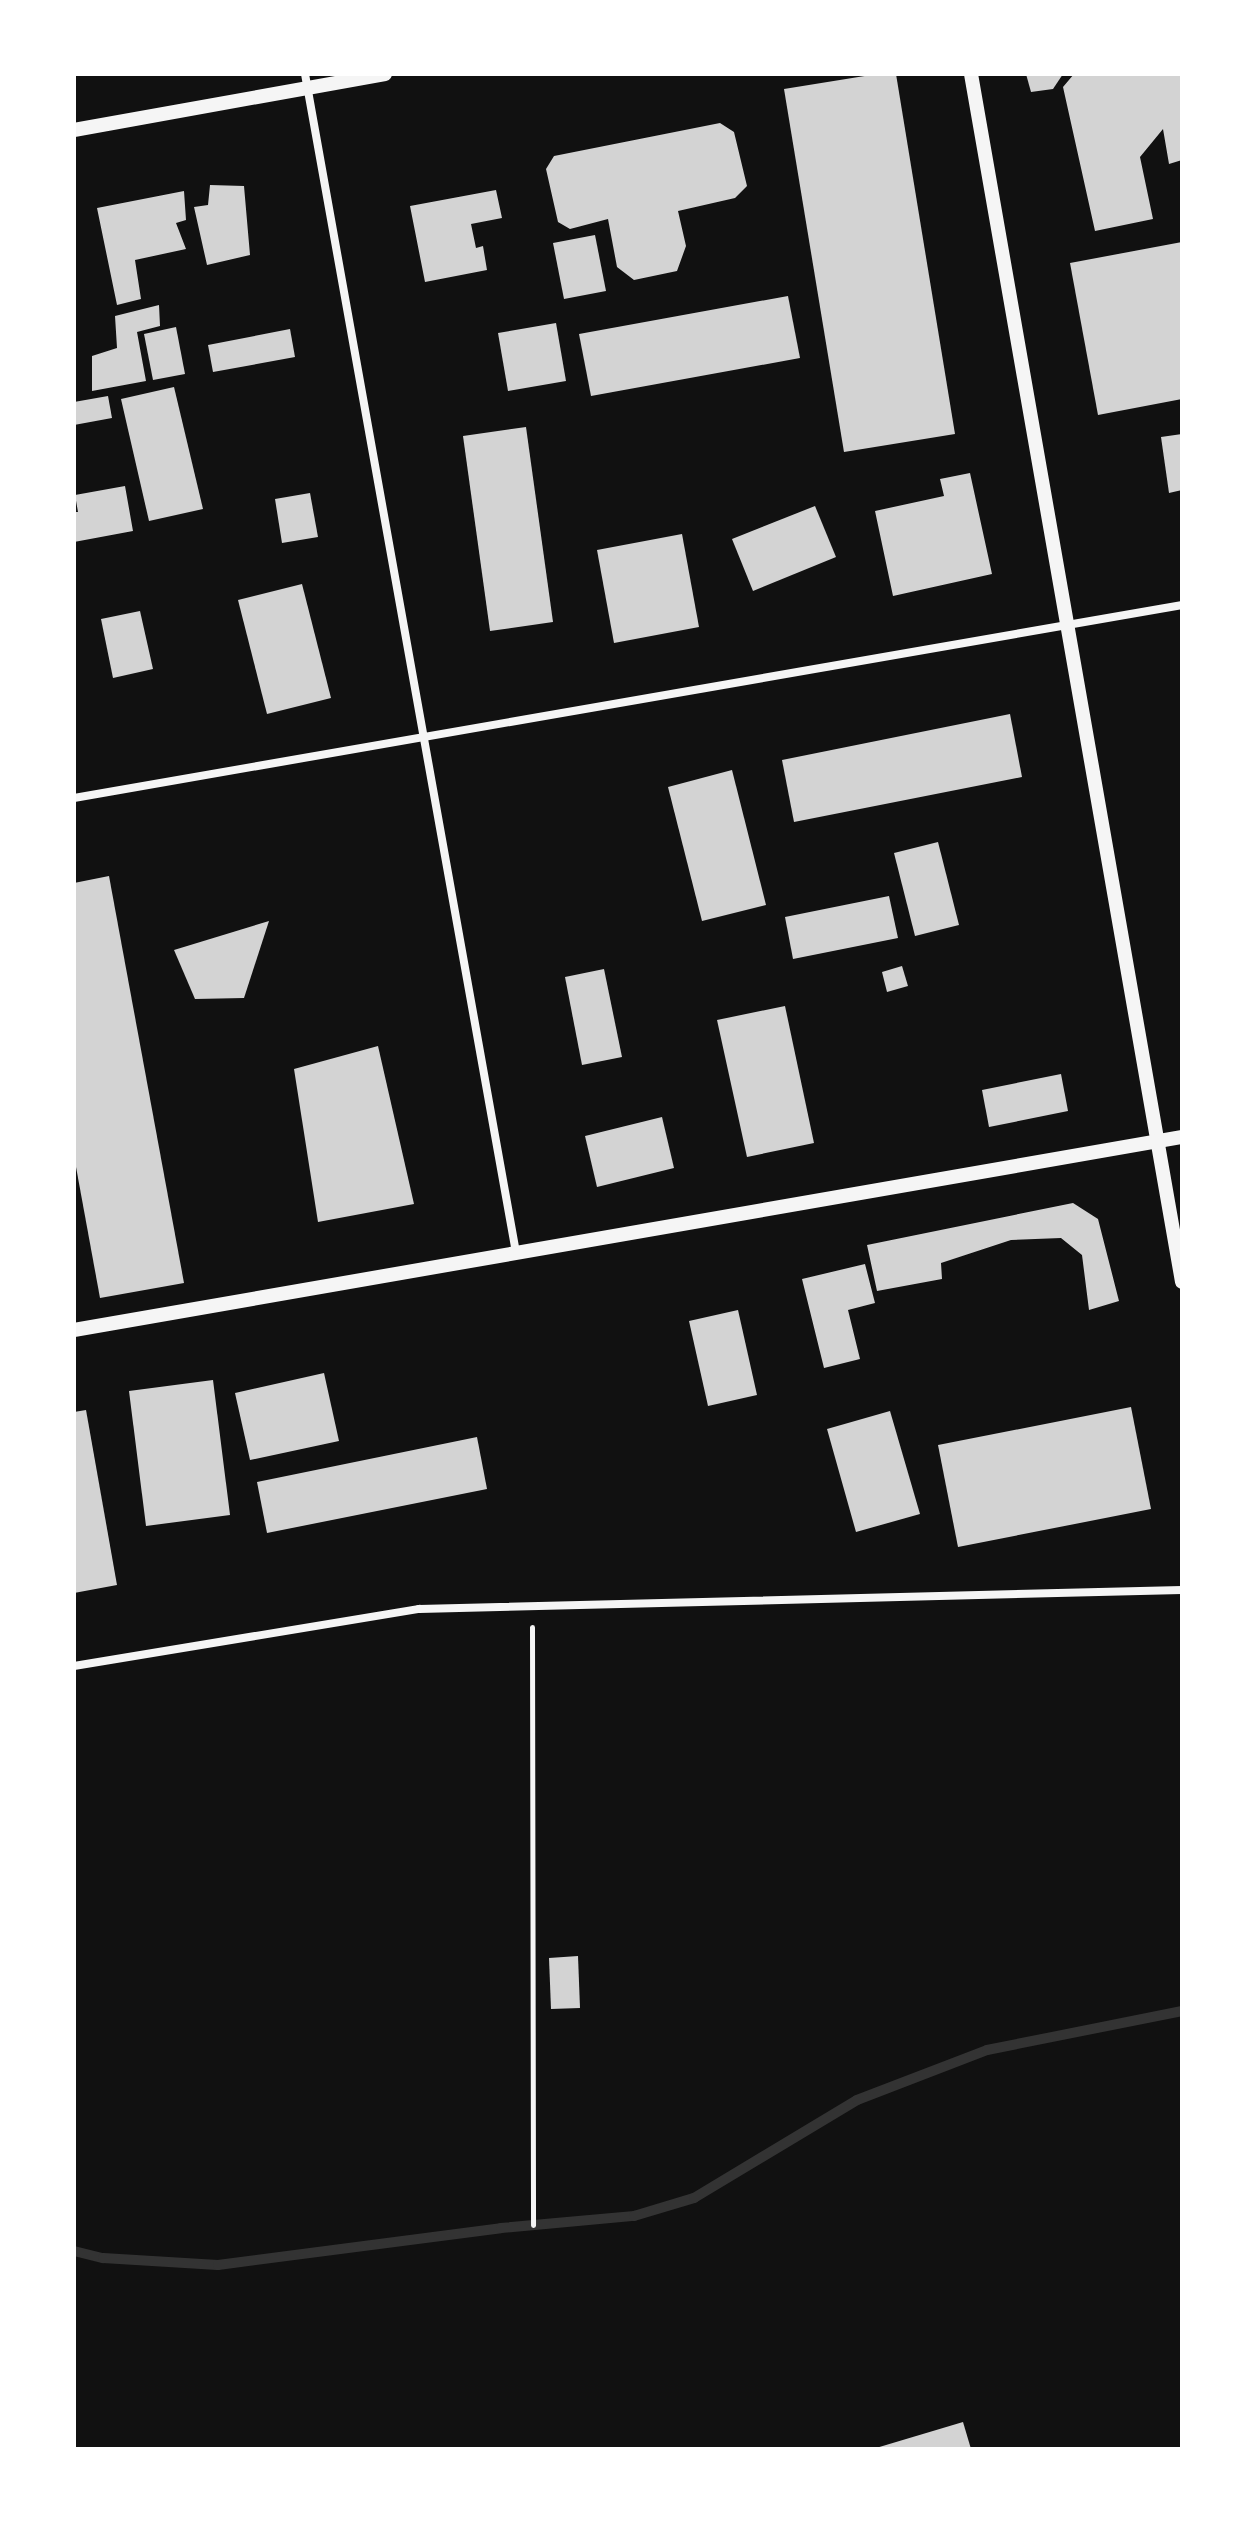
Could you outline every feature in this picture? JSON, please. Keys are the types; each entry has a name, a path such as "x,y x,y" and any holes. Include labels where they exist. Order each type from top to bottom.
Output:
{"street":[{"path":"74,130 306,81 385,74"},
{"path":"971,74 1182,1282"},
{"path":"306,81 516,1253"},
{"path":"74,798 1182,605"},
{"path":"74,1330 1182,1137"},
{"path":"74,1666 419,1609 1182,1590"}],"path":[{"path":"532,1606 533,2225"}],"building":[{"path":"877,74 896,74 955,434 844,452 784,89"},
{"path":"1026,74 1063,74 1053,89 1031,92"},
{"path":"1074,74 1182,74 1182,160 1169,164 1163,129 1140,157 1153,219 1095,231 1063,87"},
{"path":"720,123 734,132 747,186 735,198 678,211 686,246 677,271 634,280 617,267 608,219 570,229 558,222 546,169 554,156"},
{"path":"210,185 244,186 250,255 207,265 194,207 208,205"},
{"path":"496,190 502,218 471,224 476,248 483,246 487,270 425,282 410,206"},
{"path":"184,191 186,220 176,223 186,249 135,260 141,299 117,305 97,208"},
{"path":"595,235 606,291 564,299 553,243"},
{"path":"1182,242 1182,399 1098,415 1070,263"},
{"path":"788,296 800,358 591,396 579,334"},
{"path":"159,305 160,326 137,332 146,381 92,391 92,356 117,348 115,316"},
{"path":"556,323 566,381 508,391 498,333"},
{"path":"176,327 185,374 153,380 144,334"},
{"path":"290,329 295,357 213,372 208,345"},
{"path":"174,387 203,509 149,521 121,399"},
{"path":"108,396 112,418 74,425 74,402"},
{"path":"526,427 553,622 490,631 463,436"},
{"path":"1182,434 1182,490 1169,493 1161,437"},
{"path":"970,473 992,574 893,596 875,511 944,496 940,479"},
{"path":"125,486 133,531 74,542 74,512 78,512 75,495"},
{"path":"310,493 318,537 282,543 275,499"},
{"path":"815,506 836,557 753,591 732,539"},
{"path":"682,534 699,627 614,643 597,550"},
{"path":"302,584 331,698 267,714 238,600"},
{"path":"140,611 153,669 113,678 101,619"},
{"path":"1010,714 1022,777 794,822 782,760"},
{"path":"732,770 766,905 702,921 668,787"},
{"path":"938,842 959,925 915,936 894,853"},
{"path":"109,876 184,1283 100,1298 74,1156 74,883"},
{"path":"889,896 898,938 793,959 785,917"},
{"path":"269,921 244,998 195,999 174,950"},
{"path":"902,966 908,986 887,992 882,972"},
{"path":"604,969 622,1057 582,1065 565,977"},
{"path":"785,1006 814,1143 747,1157 717,1020"},
{"path":"378,1046 414,1204 318,1222 294,1069"},
{"path":"1061,1074 1068,1111 989,1127 982,1090"},
{"path":"662,1117 674,1168 597,1187 585,1136"},
{"path":"1073,1203 1098,1219 1119,1301 1089,1310 1082,1255 1061,1238 1011,1240 941,1263 942,1279 877,1291 867,1245"},
{"path":"865,1264 875,1303 848,1310 860,1359 824,1368 802,1279"},
{"path":"738,1310 757,1395 708,1406 689,1321"},
{"path":"324,1373 339,1441 250,1460 235,1393"},
{"path":"213,1380 230,1515 146,1526 129,1391"},
{"path":"1131,1407 1151,1509 958,1547 938,1445"},
{"path":"86,1410 117,1585 74,1593 74,1412"},
{"path":"890,1411 920,1514 856,1532 827,1429"},
{"path":"477,1437 487,1489 267,1533 257,1482"},
{"path":"578,1956 580,2008 551,2009 549,1958"},
{"path":"963,2422 971,2449 876,2449 876,2448"}],"waterway":[{"path":"74,2251 103,2258 218,2265 501,2228 634,2216 694,2198 857,2100 987,2050 1182,2011"}]}
